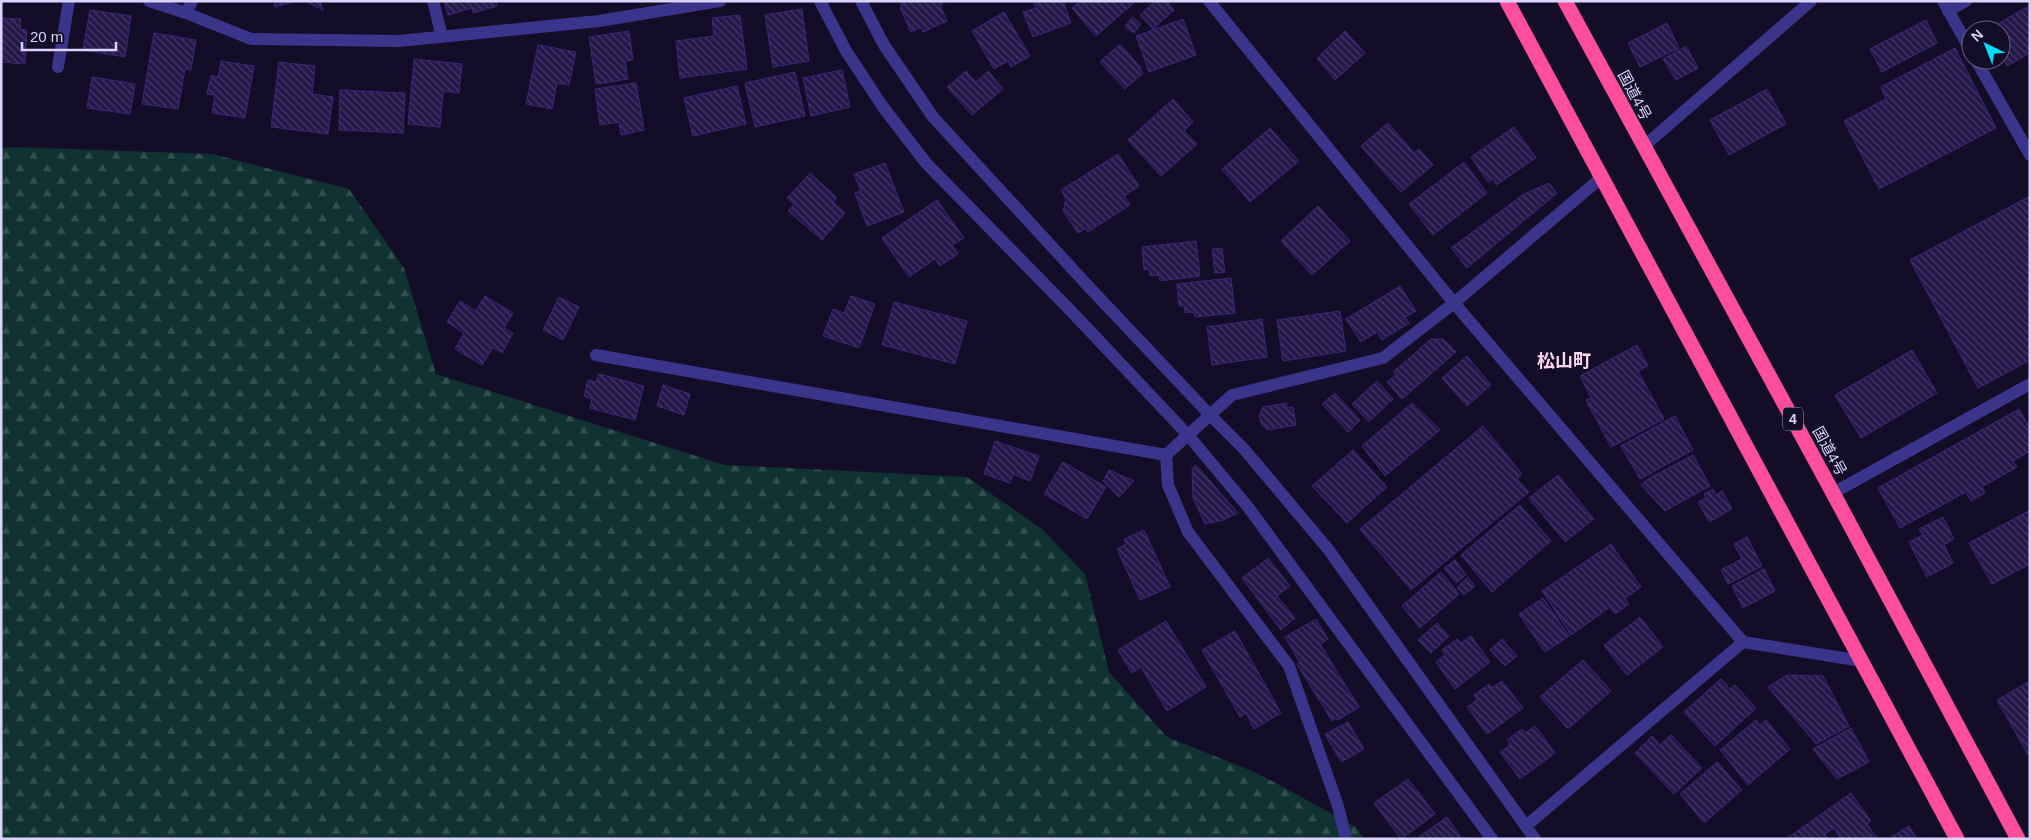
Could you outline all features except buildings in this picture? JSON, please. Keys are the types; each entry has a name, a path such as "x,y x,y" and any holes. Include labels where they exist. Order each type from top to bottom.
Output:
{"highway":[{"path":"1507,1 1958,839"},
{"name":"国道4号","path":"1566,1 2018,839"}],"street":[{"path":"58,67 69,1"},
{"path":"149,1 189,7 251,39 399,41 599,21 720,1"},
{"path":"433,1 442,37"},
{"path":"820,1 846,51 883,107 926,163 1188,434 1248,506 1492,839"},
{"path":"862,1 884,45 933,117 1210,415 1244,449 1328,549 1535,839"},
{"path":"1209,1 1454,304 1743,642 1862,661"},
{"path":"1644,147 1811,1"},
{"path":"1961,33 1946,6 1966,1"},
{"path":"1982,70 2030,155"},
{"path":"1166,455 1232,396 1383,358 1454,304 1602,177"},
{"path":"596,355 1166,455"},
{"path":"1833,493 2030,384"},
{"path":"1166,455 1168,485 1188,532 1289,666 1338,806 1346,839"},
{"path":"1526,826 1743,642"}],"green space":[{"path":"1,148 212,154 349,189 404,268 436,374 725,465 967,477 1042,529 1085,574 1109,672 1167,737 1257,773 1356,827 1364,839 1,839"}],"district":[{"name":"松山町","path":"1564,361"}]}
